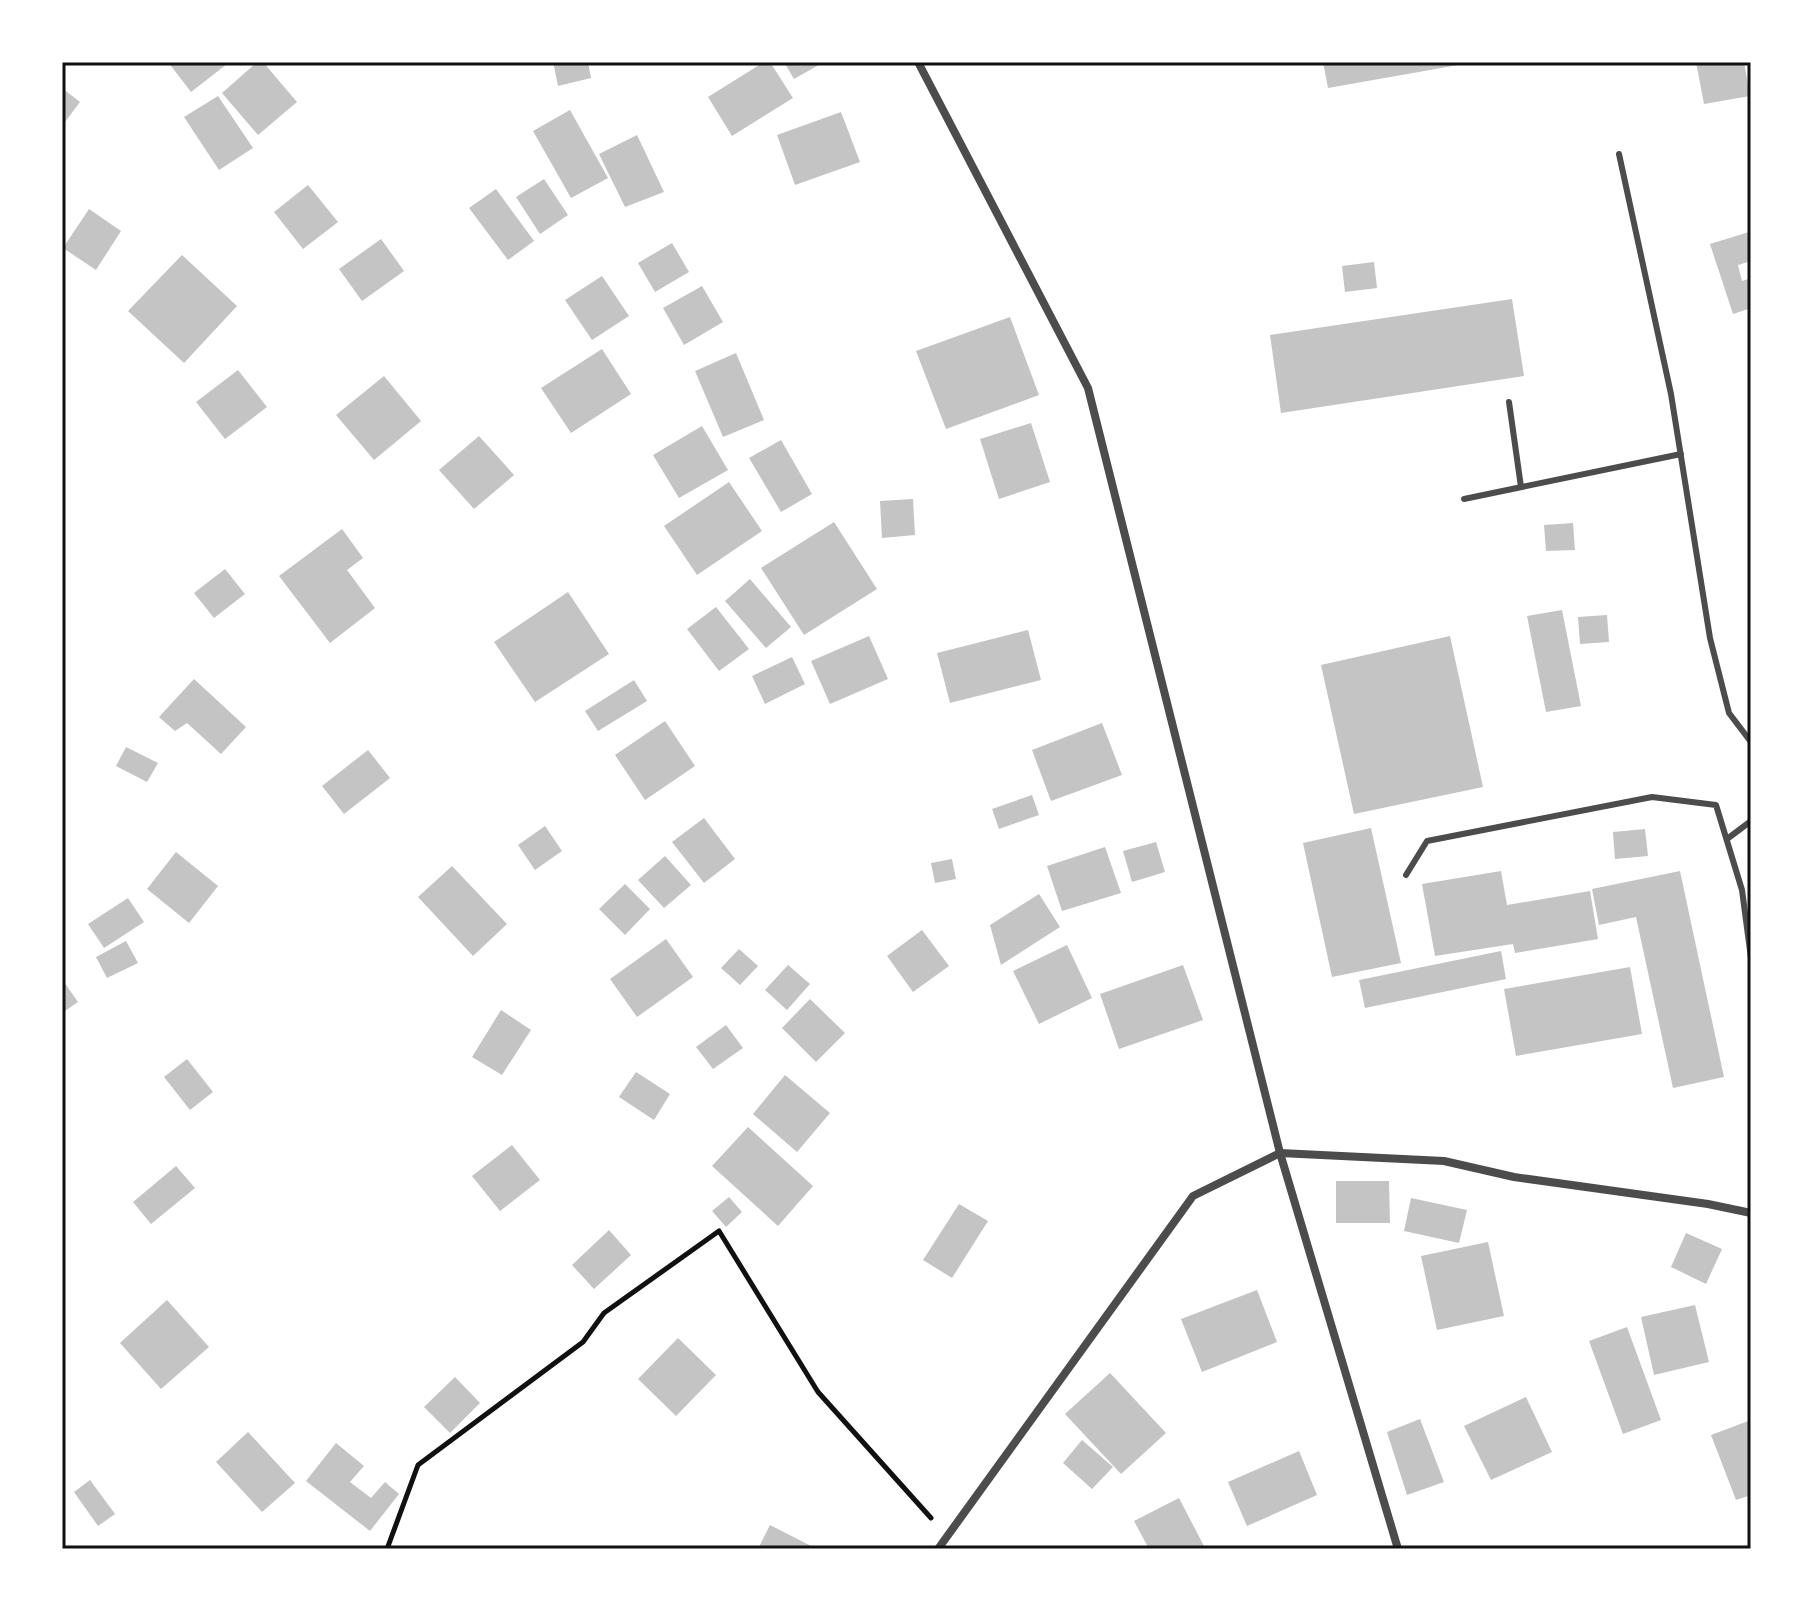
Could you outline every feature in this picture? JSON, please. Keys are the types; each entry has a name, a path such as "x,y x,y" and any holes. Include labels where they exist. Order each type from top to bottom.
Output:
{"street":[{"path":"920,63 1088,388 1280,1153 1398,1549"},
{"path":"938,1549 1193,1196 1280,1153 1444,1161 1514,1177 1708,1204 1751,1213"}],"lane":[{"path":"1619,154 1671,394 1710,638 1729,713 1751,742"},
{"path":"1509,402 1521,487"},
{"path":"1464,499 1681,454"},
{"path":"1406,875 1427,841 1652,797 1716,805 1742,890 1751,958"},
{"path":"1727,839 1751,821"}],"path":[{"path":"387,1549 418,1465 583,1342 604,1313 719,1231 818,1392 948,1536"}],"building":[{"path":"168,62 225,62 227,64 191,92"},
{"path":"257,62 263,62 297,102 258,135 222,93"},
{"path":"553,62 588,62 591,78 558,86"},
{"path":"764,62 770,62 793,98 732,136 708,97"},
{"path":"784,62 824,62 794,79"},
{"path":"1323,62 1463,62 1464,64 1328,88"},
{"path":"1696,62 1744,62 1750,96 1704,104"},
{"path":"62,88 80,102 62,126"},
{"path":"218,96 253,148 219,170 184,117"},
{"path":"570,110 608,178 571,198 533,131"},
{"path":"841,112 860,162 795,185 777,135"},
{"path":"637,135 664,192 625,207 599,154"},
{"path":"544,179 568,215 540,234 516,197"},
{"path":"308,185 338,222 303,249 274,212"},
{"path":"496,189 534,241 508,260 469,208"},
{"path":"89,209 121,231 96,270 63,248"},
{"path":"1749,232 1751,261 1738,265 1742,281 1751,278 1751,308 1733,314 1710,244"},
{"path":"381,239 404,271 362,301 339,269"},
{"path":"672,243 689,272 655,292 638,263"},
{"path":"182,255 237,306 184,363 128,311"},
{"path":"1374,262 1377,288 1345,292 1342,266"},
{"path":"602,276 629,316 592,340 565,300"},
{"path":"702,286 723,322 684,345 663,308"},
{"path":"1512,299 1524,376 1281,413 1270,335"},
{"path":"1010,317 1039,395 946,429 916,351"},
{"path":"602,349 631,394 571,433 541,388"},
{"path":"736,353 764,420 723,437 695,371"},
{"path":"238,370 267,407 225,439 196,402"},
{"path":"384,376 421,421 374,460 336,415"},
{"path":"1031,423 1050,482 999,499 980,439"},
{"path":"702,426 728,470 679,498 653,455"},
{"path":"479,436 514,475 474,509 439,470"},
{"path":"781,440 812,494 781,512 749,458"},
{"path":"729,482 762,531 697,575 664,526"},
{"path":"913,499 915,535 882,538 880,501"},
{"path":"834,522 877,589 804,635 761,568"},
{"path":"1573,523 1575,550 1546,551 1544,525"},
{"path":"342,529 363,558 347,570 375,608 330,643 279,576"},
{"path":"225,569 245,594 214,618 194,593"},
{"path":"750,579 791,627 766,648 725,601"},
{"path":"568,592 609,654 535,702 494,642"},
{"path":"716,607 749,649 719,671 687,629"},
{"path":"1562,610 1581,706 1546,712 1527,616"},
{"path":"1607,615 1609,642 1580,644 1578,617"},
{"path":"1028,630 1041,680 950,703 937,653"},
{"path":"869,636 888,679 830,704 811,661"},
{"path":"1450,636 1483,787 1354,814 1321,665"},
{"path":"792,657 805,684 765,704 752,676"},
{"path":"194,679 246,727 221,754 187,723 175,731 159,717"},
{"path":"634,680 647,701 598,731 585,711"},
{"path":"665,721 695,766 645,800 615,755"},
{"path":"1102,723 1122,775 1051,801 1032,750"},
{"path":"126,747 158,763 147,782 116,766"},
{"path":"368,750 390,778 344,814 322,786"},
{"path":"1032,795 1039,815 999,829 992,809"},
{"path":"704,818 735,859 704,883 672,842"},
{"path":"545,826 562,851 535,870 518,845"},
{"path":"1371,828 1401,963 1332,977 1303,843"},
{"path":"1645,829 1648,856 1615,859 1613,832"},
{"path":"1156,842 1165,872 1132,882 1123,851"},
{"path":"1105,847 1121,893 1062,911 1047,866"},
{"path":"176,852 218,886 189,923 147,889"},
{"path":"665,856 691,885 664,908 638,880"},
{"path":"952,859 956,879 935,883 931,863"},
{"path":"452,866 507,924 473,956 418,897"},
{"path":"1501,871 1507,905 1590,891 1598,939 1515,953 1513,944 1435,956 1422,884"},
{"path":"1680,871 1724,1077 1673,1088 1636,917 1599,925 1592,889"},
{"path":"625,884 650,909 625,935 599,909"},
{"path":"1039,894 1060,927 1001,965 990,925"},
{"path":"128,898 144,922 104,948 88,924"},
{"path":"922,930 949,966 913,992 887,956"},
{"path":"666,939 693,977 637,1017 610,979"},
{"path":"126,941 138,963 107,978 96,957"},
{"path":"1067,945 1092,998 1039,1024 1013,971"},
{"path":"739,949 758,966 740,985 721,968"},
{"path":"1501,951 1506,979 1365,1008 1359,980"},
{"path":"788,965 810,984 787,1010 765,990"},
{"path":"1183,965 1203,1020 1119,1049 1100,994"},
{"path":"1630,967 1642,1034 1516,1056 1504,989"},
{"path":"62,979 78,1002 62,1013"},
{"path":"810,999 845,1033 816,1062 782,1028"},
{"path":"501,1010 531,1030 502,1075 472,1057"},
{"path":"726,1025 743,1048 713,1069 696,1047"},
{"path":"187,1059 213,1092 190,1110 164,1077"},
{"path":"636,1072 670,1094 654,1120 619,1097"},
{"path":"785,1075 830,1113 797,1152 753,1114"},
{"path":"748,1127 813,1186 778,1226 712,1166"},
{"path":"512,1145 540,1180 500,1211 472,1176"},
{"path":"176,1166 195,1188 151,1224 133,1202"},
{"path":"1336,1181 1389,1181 1390,1223 1336,1223"},
{"path":"729,1197 742,1212 726,1227 712,1211"},
{"path":"1411,1198 1467,1210 1459,1243 1404,1231"},
{"path":"959,1204 988,1221 952,1278 923,1260"},
{"path":"609,1230 631,1255 594,1289 572,1265"},
{"path":"1686,1233 1722,1249 1706,1284 1671,1267"},
{"path":"1488,1242 1504,1316 1437,1330 1421,1256"},
{"path":"1257,1290 1277,1342 1202,1372 1181,1319"},
{"path":"167,1300 209,1347 161,1389 120,1343"},
{"path":"1695,1305 1709,1362 1654,1375 1641,1317"},
{"path":"1627,1327 1661,1420 1623,1434 1589,1341"},
{"path":"678,1338 716,1375 676,1416 638,1379"},
{"path":"1110,1373 1166,1433 1121,1474 1065,1414"},
{"path":"455,1377 480,1403 450,1433 424,1407"},
{"path":"1526,1397 1552,1452 1491,1480 1464,1426"},
{"path":"1420,1419 1444,1482 1407,1495 1387,1432"},
{"path":"1751,1420 1751,1495 1736,1500 1711,1435"},
{"path":"248,1432 295,1483 262,1512 216,1462"},
{"path":"1082,1440 1113,1467 1092,1489 1063,1463"},
{"path":"336,1443 364,1466 350,1482 371,1498 385,1482 399,1494 370,1531 306,1481"},
{"path":"1299,1451 1317,1495 1247,1526 1228,1482"},
{"path":"90,1480 115,1514 98,1526 74,1492"},
{"path":"1179,1498 1205,1548 1149,1549 1134,1521"},
{"path":"770,1525 817,1549 758,1549"}]}
